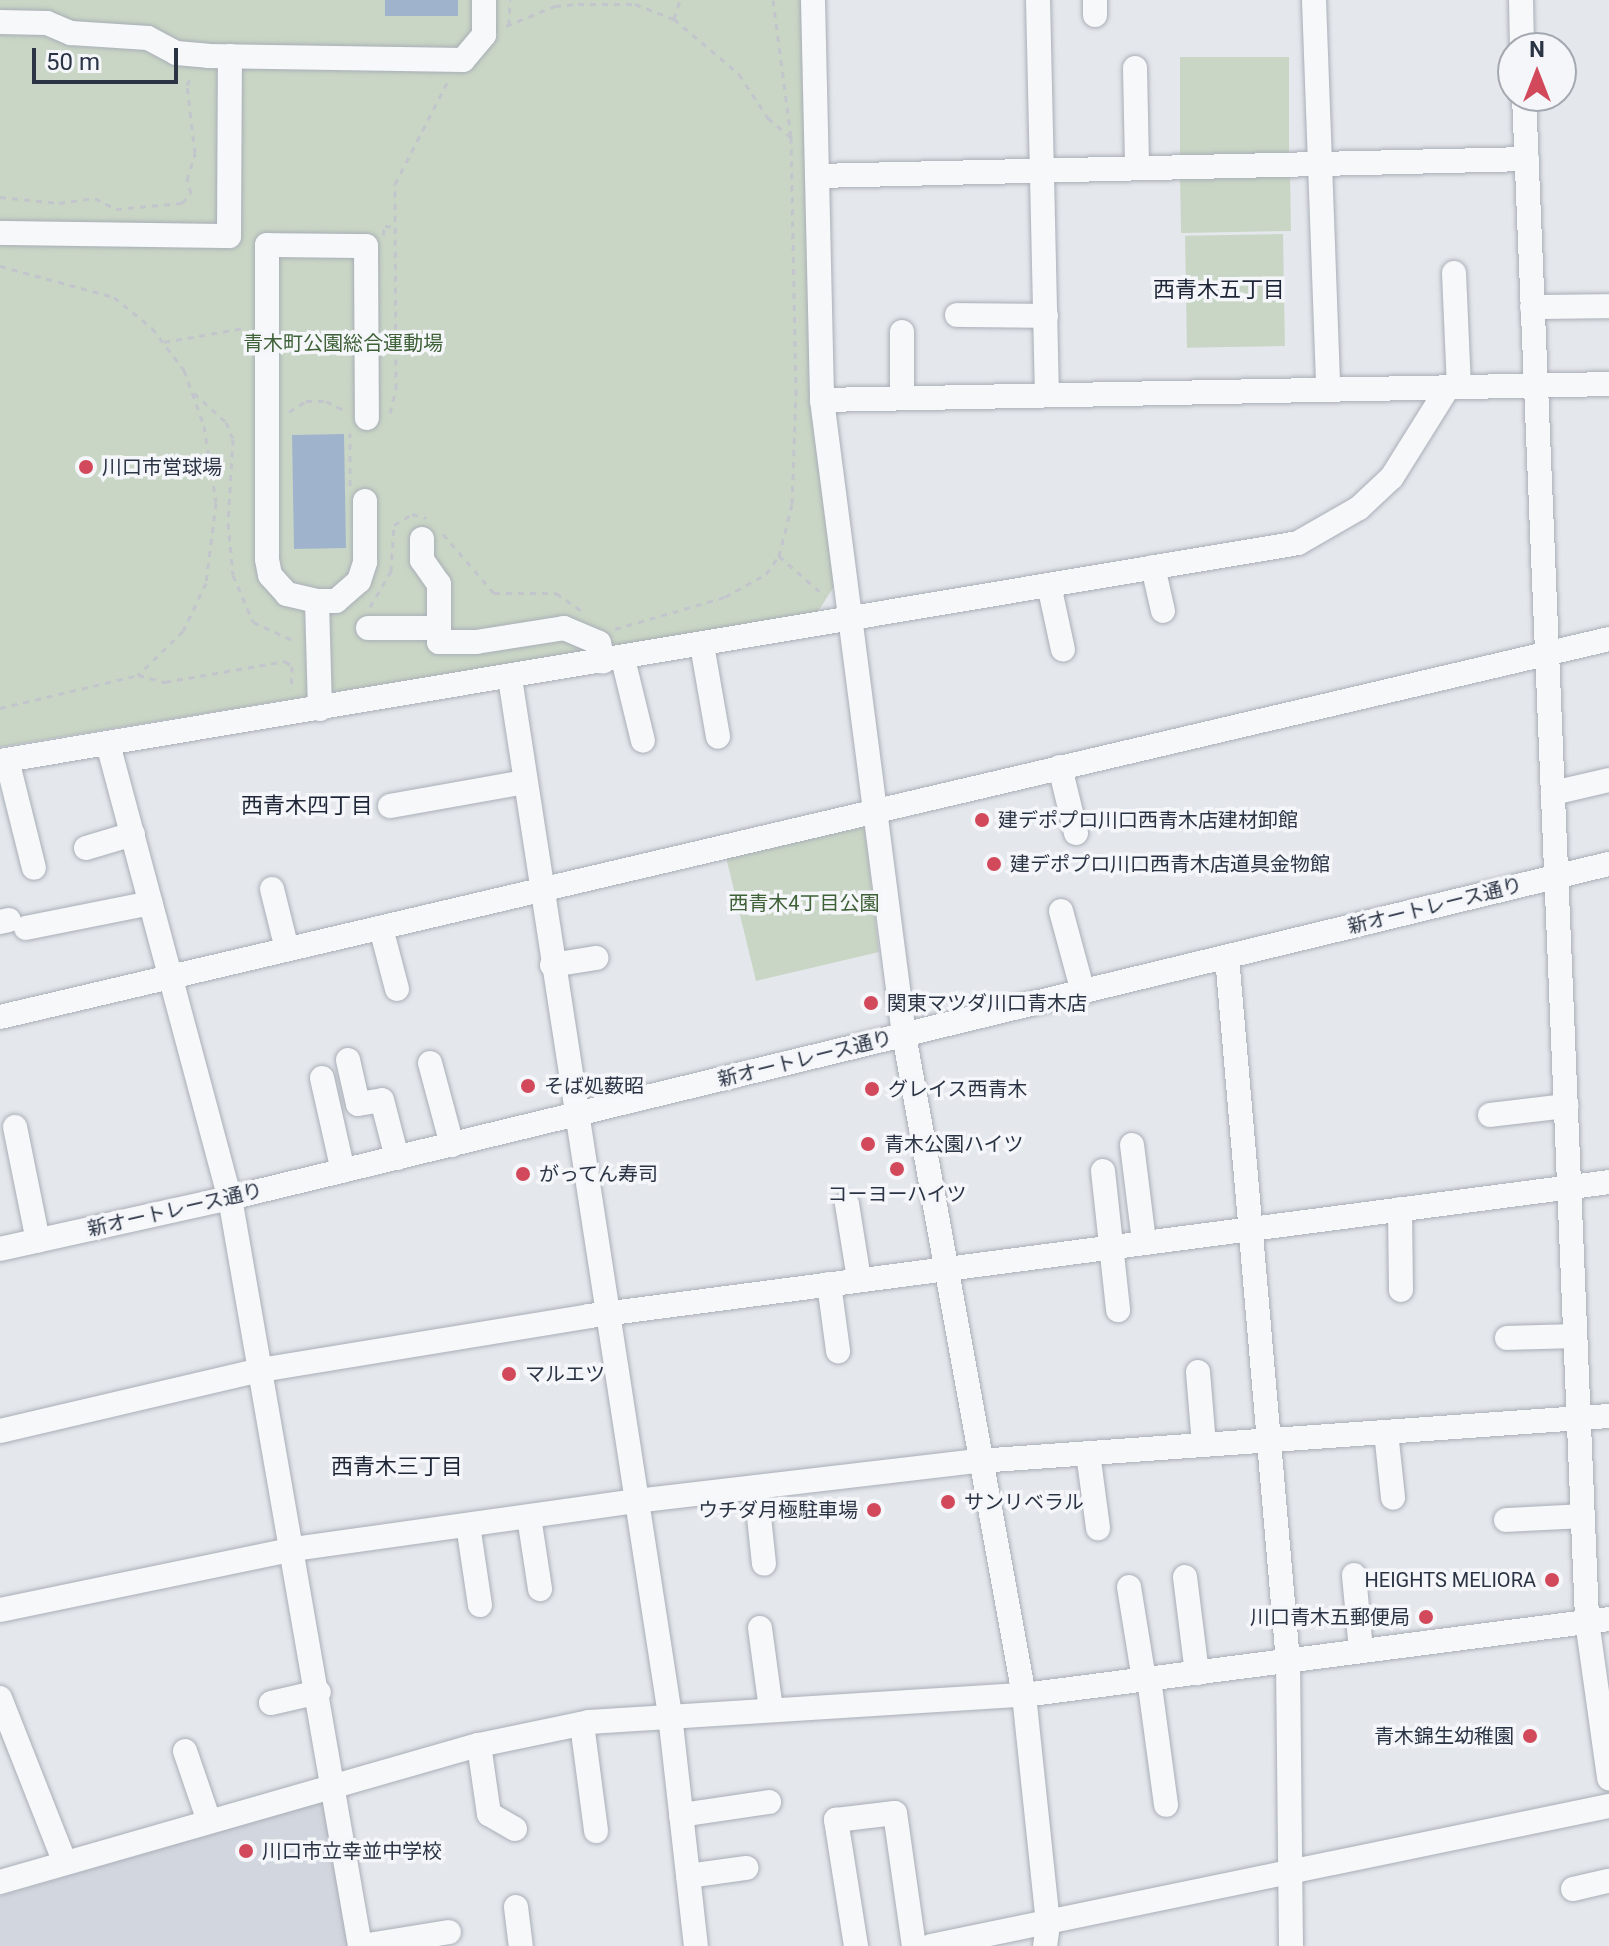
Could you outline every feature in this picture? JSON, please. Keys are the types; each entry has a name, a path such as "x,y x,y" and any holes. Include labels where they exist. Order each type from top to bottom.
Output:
{"street":[{"path":"0,22 47,23 71,33 148,38 176,53 463,60 484,35 484,0"},
{"path":"813,0 822,400 904,1035 979,1461 1024,1695 1047,1936"},
{"path":"1038,0 1047,395"},
{"path":"1314,0 1328,388"},
{"path":"1521,0 1522,32"},
{"path":"0,233 229,236 219,56"},
{"path":"1135,68 1137,167"},
{"path":"1525,112 1577,1418 1582,1516 1598,1620 1609,1778"},
{"path":"817,176 1321,161 1527,159"},
{"path":"357,498 365,562 359,581 336,601 317,601 287,594 270,575 267,559 267,245 366,246 367,424"},
{"path":"34,868 4,761 1298,543 1328,528 1392,477 1453,388 1454,273"},
{"path":"1532,307 1609,306"},
{"path":"957,315 1046,316"},
{"path":"902,332 902,398"},
{"path":"822,400 1609,384"},
{"path":"422,539 422,560 439,584 447,614 439,642 476,642 564,628 599,643 613,660 643,741"},
{"path":"1153,567 1163,611"},
{"path":"1049,585 1063,650"},
{"path":"317,601 308,639 320,709"},
{"path":"366,620 447,614"},
{"path":"0,1017 1609,640 1609,664"},
{"path":"702,645 718,737"},
{"path":"510,678 574,1114 670,1715 696,1946"},
{"path":"108,744 230,1198 294,1549 361,1946 449,1932"},
{"path":"1060,767 1076,833"},
{"path":"1553,793 1609,780"},
{"path":"390,806 525,782"},
{"path":"86,848 133,834"},
{"name":"新オートレース通り","path":"0,1249 452,1145 1609,864"},
{"path":"272,889 287,949"},
{"path":"12,923 151,903"},
{"path":"1061,911 1083,992"},
{"path":"381,928 397,989"},
{"path":"1227,957 1253,1229 1288,1661 1291,1946"},
{"path":"552,965 596,958"},
{"path":"348,1060 358,1104 382,1100 397,1158"},
{"path":"430,1063 452,1145"},
{"path":"322,1078 343,1171"},
{"path":"1490,1115 1566,1106"},
{"path":"15,1127 38,1241"},
{"path":"1132,1145 1144,1241"},
{"path":"1103,1171 1118,1310"},
{"path":"0,1431 261,1370 606,1314 1609,1182"},
{"path":"847,1204 859,1279"},
{"path":"1400,1209 1401,1290"},
{"path":"829,1284 838,1351"},
{"path":"1507,1338 1574,1336"},
{"path":"1198,1372 1204,1445"},
{"path":"0,1610 294,1549 636,1501 979,1461 1609,1416"},
{"path":"1386,1432 1393,1498"},
{"path":"1088,1453 1098,1528"},
{"path":"756,1488 764,1564"},
{"path":"1506,1520 1582,1516"},
{"path":"529,1517 540,1589"},
{"path":"468,1525 480,1605"},
{"path":"1354,1575 1361,1651"},
{"path":"1185,1577 1197,1673"},
{"path":"1129,1587 1166,1805"},
{"path":"0,1882 335,1784 479,1745 582,1724 670,1715 1024,1695 1598,1620"},
{"path":"760,1628 771,1709"},
{"path":"271,1703 319,1692"},
{"path":"0,1698 65,1863"},
{"path":"582,1724 596,1831"},
{"path":"479,1745 489,1814 515,1829"},
{"path":"185,1751 209,1821"},
{"path":"681,1815 769,1802"},
{"path":"931,1946 1047,1936 1290,1874 1609,1806"},
{"path":"856,1946 836,1820 895,1813 914,1946"},
{"path":"688,1876 746,1868"},
{"path":"1573,1889 1609,1881"},
{"path":"516,1907 521,1946"}],"path":[{"path":"509,25 510,0"},
{"path":"674,19 680,0"},
{"path":"602,628 673,615 725,597 766,574 779,556 792,504 796,399 791,137 773,0"},
{"path":"484,35 555,6 635,4 674,19 739,74 768,118 791,137"},
{"path":"0,197 59,203 95,198 116,209 188,199 196,142 187,85 219,56"},
{"path":"357,498 367,424 396,389 395,184 438,95 463,60"},
{"path":"0,266 114,297 163,342 192,390 204,426 216,503 206,583 183,631 138,675"},
{"path":"163,342 267,324"},
{"path":"192,390 226,422 233,439 228,523 233,575 253,622 308,639 292,666 291,695 282,705 282,714"},
{"path":"284,418 306,401 326,401 342,409 351,420 367,424"},
{"path":"366,620 391,571 394,525 412,514 435,524 494,593 556,593 590,618"},
{"path":"779,556 851,619"},
{"path":"0,708 138,675 165,682 269,663 292,666"}],"shaded area":[{"name":"川口市立幸並中学校","path":"324,1801 351,1946 0,1946 0,1896"}],"green space":[{"name":"青木町公園総合運動場","path":"0,0 803,0 835,585 817,613 0,747"},
{"path":"1180,57 1289,57 1289,156 1180,156"},
{"path":"1290,173 1291,231 1181,233 1180,175"},
{"path":"1283,234 1285,346 1187,348 1185,236"},
{"name":"西青木4丁目公園","path":"856,822 865,829 879,952 756,981 726,857"}],"water":[{"path":"385,0 458,0 458,16 385,16"},
{"path":"344,434 346,548 294,549 292,435"}],"place":[{"name":"川口市営球場","path":"86,467"},
{"name":"建デポプロ川口西青木店建材卸館","path":"982,820"},
{"name":"建デポプロ川口西青木店道具金物館","path":"994,864"},
{"name":"関東マツダ川口青木店","path":"871,1003"},
{"name":"そば処薮昭","path":"528,1086"},
{"name":"グレイス西青木","path":"872,1089"},
{"name":"青木公園ハイツ","path":"868,1144"},
{"name":"コーヨーハイツ","path":"897,1169"},
{"name":"がってん寿司","path":"523,1174"},
{"name":"マルエツ","path":"509,1374"},
{"name":"サンリベラル","path":"948,1502"},
{"name":"ウチダ月極駐車場","path":"874,1510"},
{"name":"HEIGHTS MELIORA","path":"1552,1580"},
{"name":"川口青木五郵便局","path":"1426,1617"},
{"name":"青木錦生幼稚園","path":"1530,1736"},
{"name":"川口市立幸並中学校","path":"246,1851"}],"district":[{"name":"西青木五丁目","path":"1219,290"},
{"name":"西青木四丁目","path":"307,806"},
{"name":"西青木三丁目","path":"397,1467"}]}
